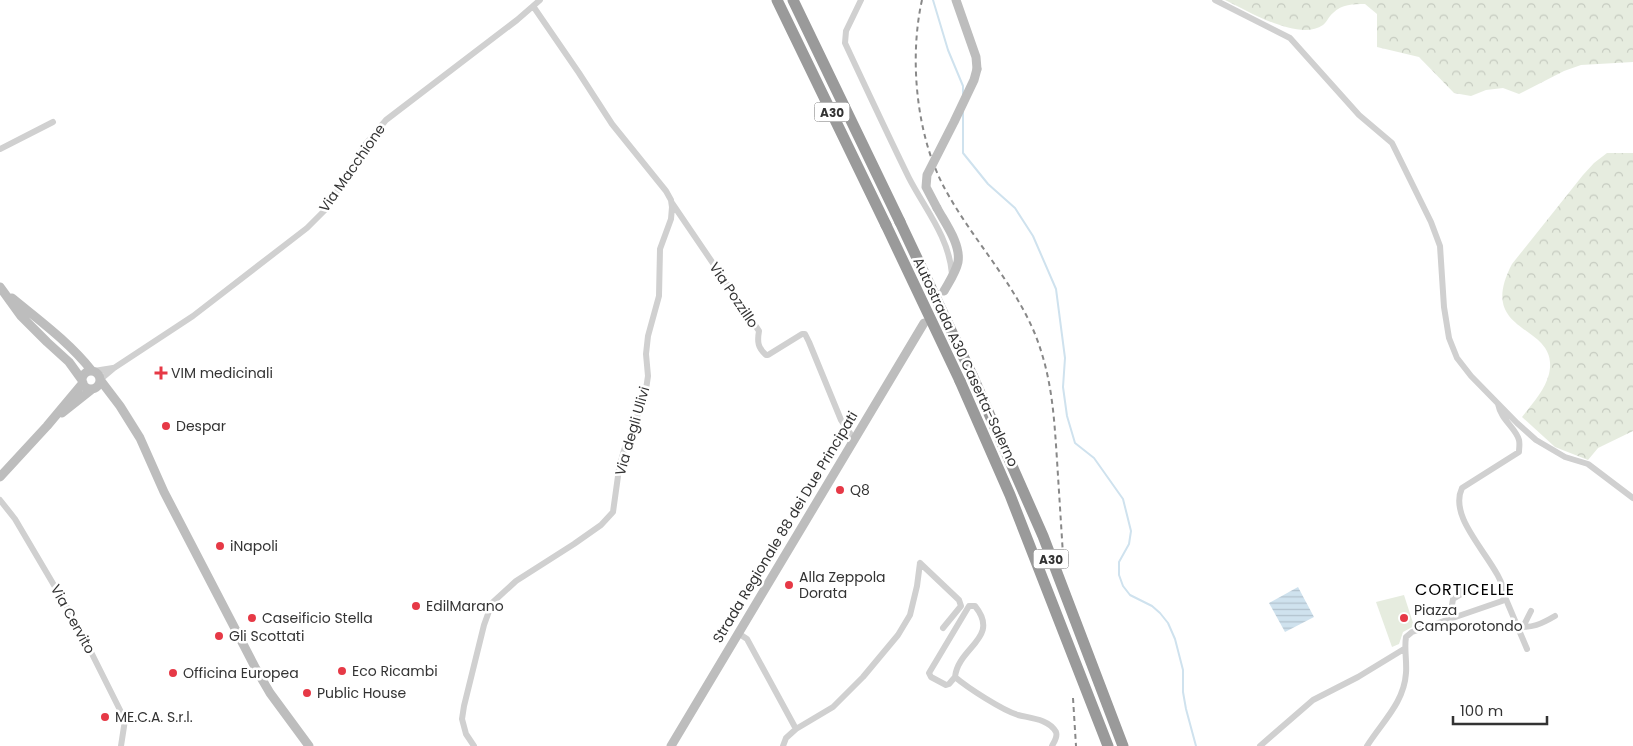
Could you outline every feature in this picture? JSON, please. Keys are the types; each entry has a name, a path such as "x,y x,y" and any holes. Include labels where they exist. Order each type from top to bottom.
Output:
{"highway":[{"name":"Autostrada A30 Caserta-Salerno","path":"777,0 960,381 1014,504 1108,746"},
{"name":"Autostrada A30 Caserta-Salerno","path":"793,0 972,375 1043,536 1123,746"}],"street":[{"name":"Via Macchione","path":"97,376 114,368 193,316 307,228 327,208 365,145 386,120 517,20 540,0"},
{"path":"861,0 846,31 844,43 910,179 930,212 943,239 951,260 952,276"},
{"path":"944,291 958,264 958,256 951,234 926,187 927,175 958,114 974,80 977,69 976,57 956,0"},
{"path":"1215,0 1290,38 1359,115 1392,143 1431,222 1440,246 1444,307 1449,338 1457,358 1471,376 1517,424 1536,440 1565,457 1588,464 1633,498"},
{"path":"533,6 579,72 612,124 666,191 672,202"},
{"path":"0,149 53,122"},
{"name":"Via Pozzillo","path":"672,202 759,331 758,345 766,355 792,339 805,334 810,342 841,420 854,439"},
{"name":"Via degli Ulivi","path":"474,746 466,734 462,720 482,633 492,603 516,581 601,525 612,512 624,450 645,396 648,376 646,354 648,336 659,296 660,249 671,218 672,202"},
{"path":"1,288 78,354 120,406 140,438 164,492 256,669 270,693 309,746"},
{"path":"1,288 21,316 69,362 86,388 105,394 120,406"},
{"name":"Strada Regionale 88 dei Due Principati","path":"671,746 924,323"},
{"path":"0,477 47,426 82,381 84,375 97,376"},
{"path":"47,426 99,386 97,376"},
{"path":"1497,403 1499,412 1518,436 1520,441 1519,452 1462,488 1460,494 1465,521 1476,543 1501,580 1504,597 1520,626 1527,649"},
{"name":"Via Cervito","path":"0,500 15,519 78,626 125,720 121,746"},
{"path":"783,746 786,738 796,729 833,707 863,677 898,635 910,615 920,563 960,600 961,606 943,628"},
{"path":"1450,618 1453,599 1463,593 1459,585"},
{"path":"1367,746 1398,702 1406,674 1404,648 1406,637 1412,632 1502,601 1504,597"},
{"path":"968,606 975,606 982,615 984,625 981,635 970,649 955,677 946,685 931,677 929,673 968,606"},
{"path":"1520,626 1531,611"},
{"path":"1520,626 1534,626 1555,616"},
{"path":"738,633 747,639 796,729"},
{"path":"1260,746 1313,700 1358,677 1404,648"},
{"path":"955,677 1007,712 1034,717 1050,726 1056,732 1057,738 1052,746"}],"green space":[{"path":"1225,0 1633,0 1633,62 1581,65 1564,71 1519,94 1503,88 1486,90 1471,96 1454,93 1419,57 1377,47 1377,14 1365,4 1344,6 1336,10 1323,25 1313,29 1301,30 1274,23"},
{"path":"1607,153 1633,153 1633,431 1598,448 1588,460 1555,447 1522,417 1544,386 1549,374 1549,357 1543,345 1510,317 1503,305 1503,288 1512,264 1583,175"},
{"name":"Piazza Camporotondo","path":"1404,595 1414,626 1403,632 1399,644 1392,647 1376,602"}],"water":[{"path":"1298,587 1314,617 1285,632 1269,603"}],"waterway":[{"path":"933,0 948,50 963,86 963,95"},
{"path":"963,112 963,153 988,184 1015,208 1033,236 1056,289 1065,358 1063,387 1067,416 1075,443 1094,458 1123,499 1131,531 1129,544 1119,562 1119,575 1123,586 1130,595 1152,606 1168,623 1175,639 1183,670 1183,692 1196,746"}],"railway":[{"path":"922,0 918,23 916,71 918,96 927,145 945,189 1015,296 1026,315 1041,350 1049,381 1053,412 1063,555"},
{"path":"1073,698 1076,746"}],"place":[{"name":"VIM medicinali","path":"161,373"},
{"name":"Despar","path":"166,426"},
{"name":"Q8","path":"840,490"},
{"name":"iNapoli","path":"220,546"},
{"name":"Alla Zeppola Dorata","path":"789,585"},
{"name":"EdilMarano","path":"416,606"},
{"name":"Caseificio Stella","path":"252,618"},
{"name":"Piazza Camporotondo","path":"1404,618"},
{"name":"Gli Scottati","path":"219,636"},
{"name":"Eco Ricambi","path":"342,671"},
{"name":"Officina Europea","path":"173,673"},
{"name":"Public House","path":"307,693"},
{"name":"ME.C.A. S.r.l.","path":"105,717"}],"district":[{"name":"CORTICELLE","path":"1465,589"}]}
